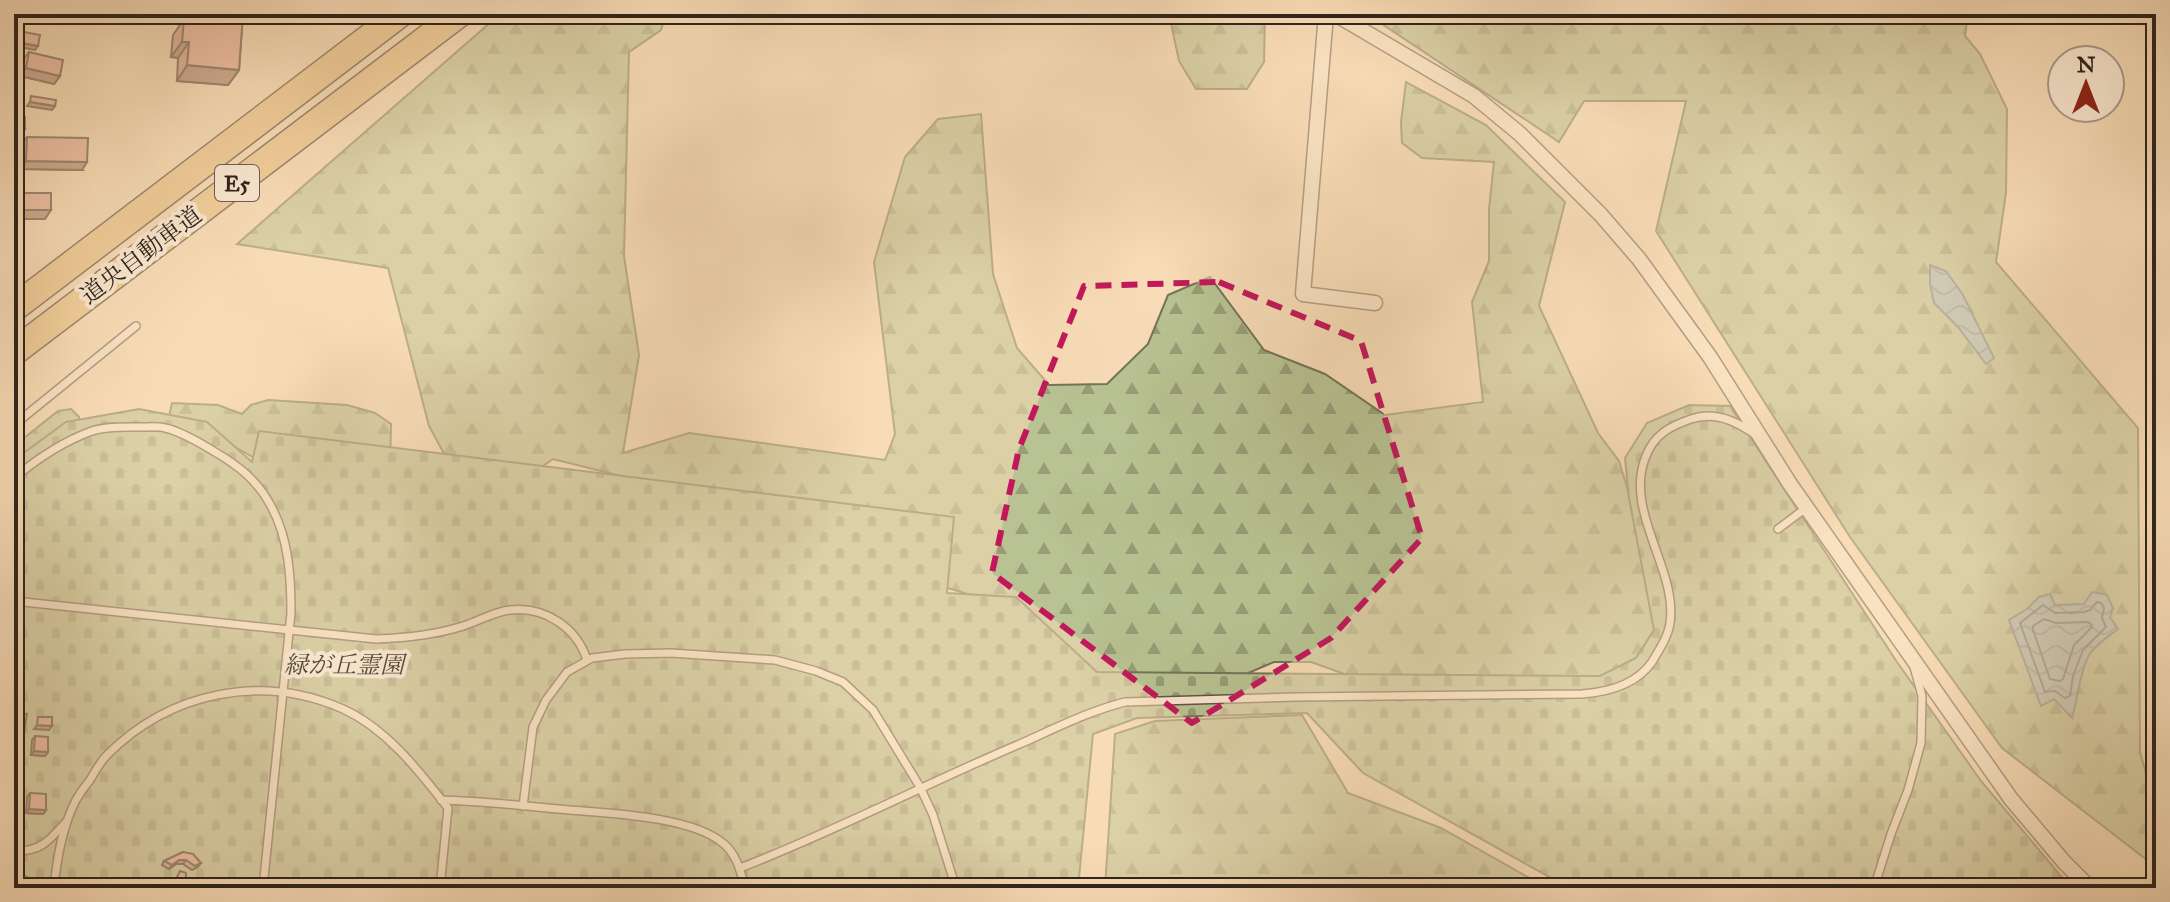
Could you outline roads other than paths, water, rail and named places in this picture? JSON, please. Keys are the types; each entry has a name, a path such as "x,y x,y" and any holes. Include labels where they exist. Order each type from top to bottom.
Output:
{"highway":[{"name":"道央自動車道","path":"14,308 400,14"},
{"name":"道央自動車道","path":"14,352 459,14"}],"street":[{"path":"1326,14 1303,294 1375,303"},
{"path":"1335,14 1474,96 1520,134 1601,215 1639,259 1710,357 1806,508 2011,799 2090,888"}],"lane":[{"path":"14,425 136,326"},
{"path":"740,868 1103,708 1125,702 1582,694 1610,691 1623,686 1647,669 1661,647 1670,623 1669,595 1639,486 1641,467 1651,443 1671,427 1698,416 1720,416 1739,423 1763,441"},
{"path":"14,478 60,446 94,430 165,427 234,463 254,480 272,506 291,573 290,630 263,888"},
{"path":"1778,529 1806,508"},
{"path":"14,601 376,639 406,637 463,626 513,610 533,612 565,625 579,641 587,660"},
{"path":"523,806 533,727 546,700 567,672 587,660 625,654 671,653 775,660 843,682 873,710 920,787 933,815 956,888"},
{"path":"1888,888 1875,886 1921,743 1922,696 1910,655"},
{"path":"54,888 60,842 76,799 106,757 145,723 192,700 243,690 294,693 344,709 387,737 448,808 440,888"},
{"path":"441,800 653,818 707,833 724,844 740,868 745,888"},
{"path":"14,851 32,851 47,842 69,818"},
{"path":"14,876 37,888"}],"water":[{"path":"1930,265 1946,271 1963,295 1994,358 1986,364 1958,327 1934,303"},
{"path":"2092,592 2107,595 2113,608 2110,617 2118,629 2089,655 2072,718 2054,699 2041,706 2009,620 2039,597 2050,594 2055,605 2084,604"}],"park label":[{"name":"緑が丘霊園","path":"344,665"}]}
